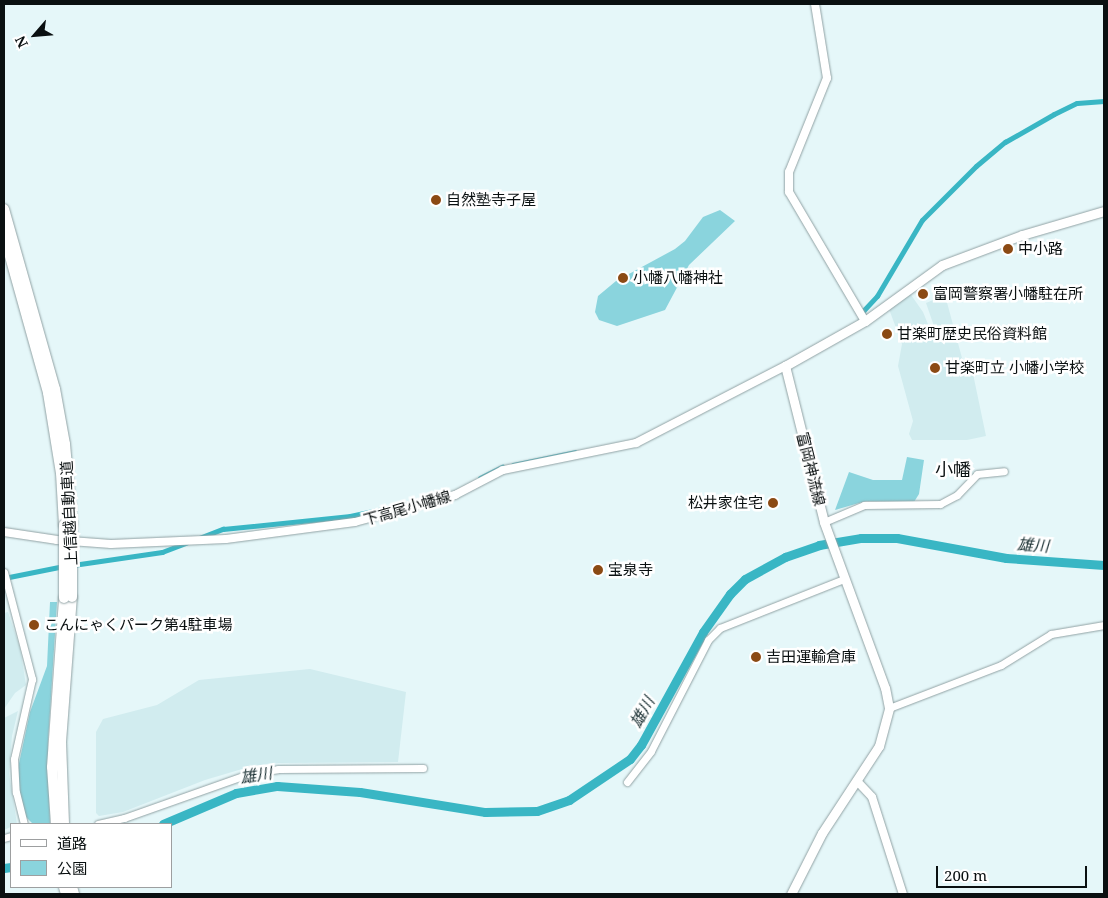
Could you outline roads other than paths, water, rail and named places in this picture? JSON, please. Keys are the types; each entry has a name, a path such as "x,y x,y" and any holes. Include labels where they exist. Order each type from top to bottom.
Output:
{"highway":[{"name":"上信越自動車道","path":"4,209 55,389 66,453 68,597 53,750 57,817"},
{"name":"上信越自動車道","path":"4,235 48,393 68,524"}],"main road":[{"path":"815,4 827,78 789,172 789,192 865,321"},
{"path":"785,366 865,321 942,264 1022,235 1104,211"},
{"name":"富岡神流線","path":"785,366 825,525 885,688 889,708 882,739 814,846 791,894"},
{"name":"下高尾小幡線","path":"4,532 57,540 111,544 226,539 355,522 455,495 510,468 636,443 785,366"},
{"path":"857,781 872,797 903,894"}],"street":[{"path":"825,525 864,504 940,504 957,495 977,474 1004,471"},
{"path":"4,572 32,679 14,759 16,792 24,823"},
{"path":"627,782 652,751 708,640 720,628 844,579"},
{"path":"889,708 1002,665 1052,634 1104,625"},
{"path":"102,823 132,816 205,787 251,773 278,770 423,768"}],"waterway":[{"path":"863,311 877,296 922,220 976,166 1005,142 1054,114 1077,103 1104,101"},
{"path":"513,465 575,452"},
{"path":"480,478 502,467"},
{"path":"199,538 223,529 350,516 419,501"},
{"name":"雄川","path":"165,823 236,793 277,786 360,792 485,812 537,811 569,800 630,759 641,745 703,632 730,594 745,579 785,557 819,545 861,538 897,538 1006,558 1104,565"},
{"path":"73,565 162,552 186,543"},
{"path":"4,578 64,566"},
{"name":"雄川","path":"4,868 10,867"}],"place":[{"name":"自然塾寺子屋","path":"436,200"},
{"name":"中小路","path":"1008,249"},
{"name":"小幡八幡神社","path":"623,278"},
{"name":"富岡警察署小幡駐在所","path":"923,294"},
{"name":"甘楽町歴史民俗資料館","path":"887,334"},
{"name":"甘楽町立 小幡小学校","path":"935,368"},
{"name":"松井家住宅","path":"773,503"},
{"name":"宝泉寺","path":"598,570"},
{"name":"こんにゃくパーク第4駐車場","path":"34,625"},
{"name":"吉田運輸倉庫","path":"756,657"}],"district":[{"name":"小幡","path":"953,469"}]}
